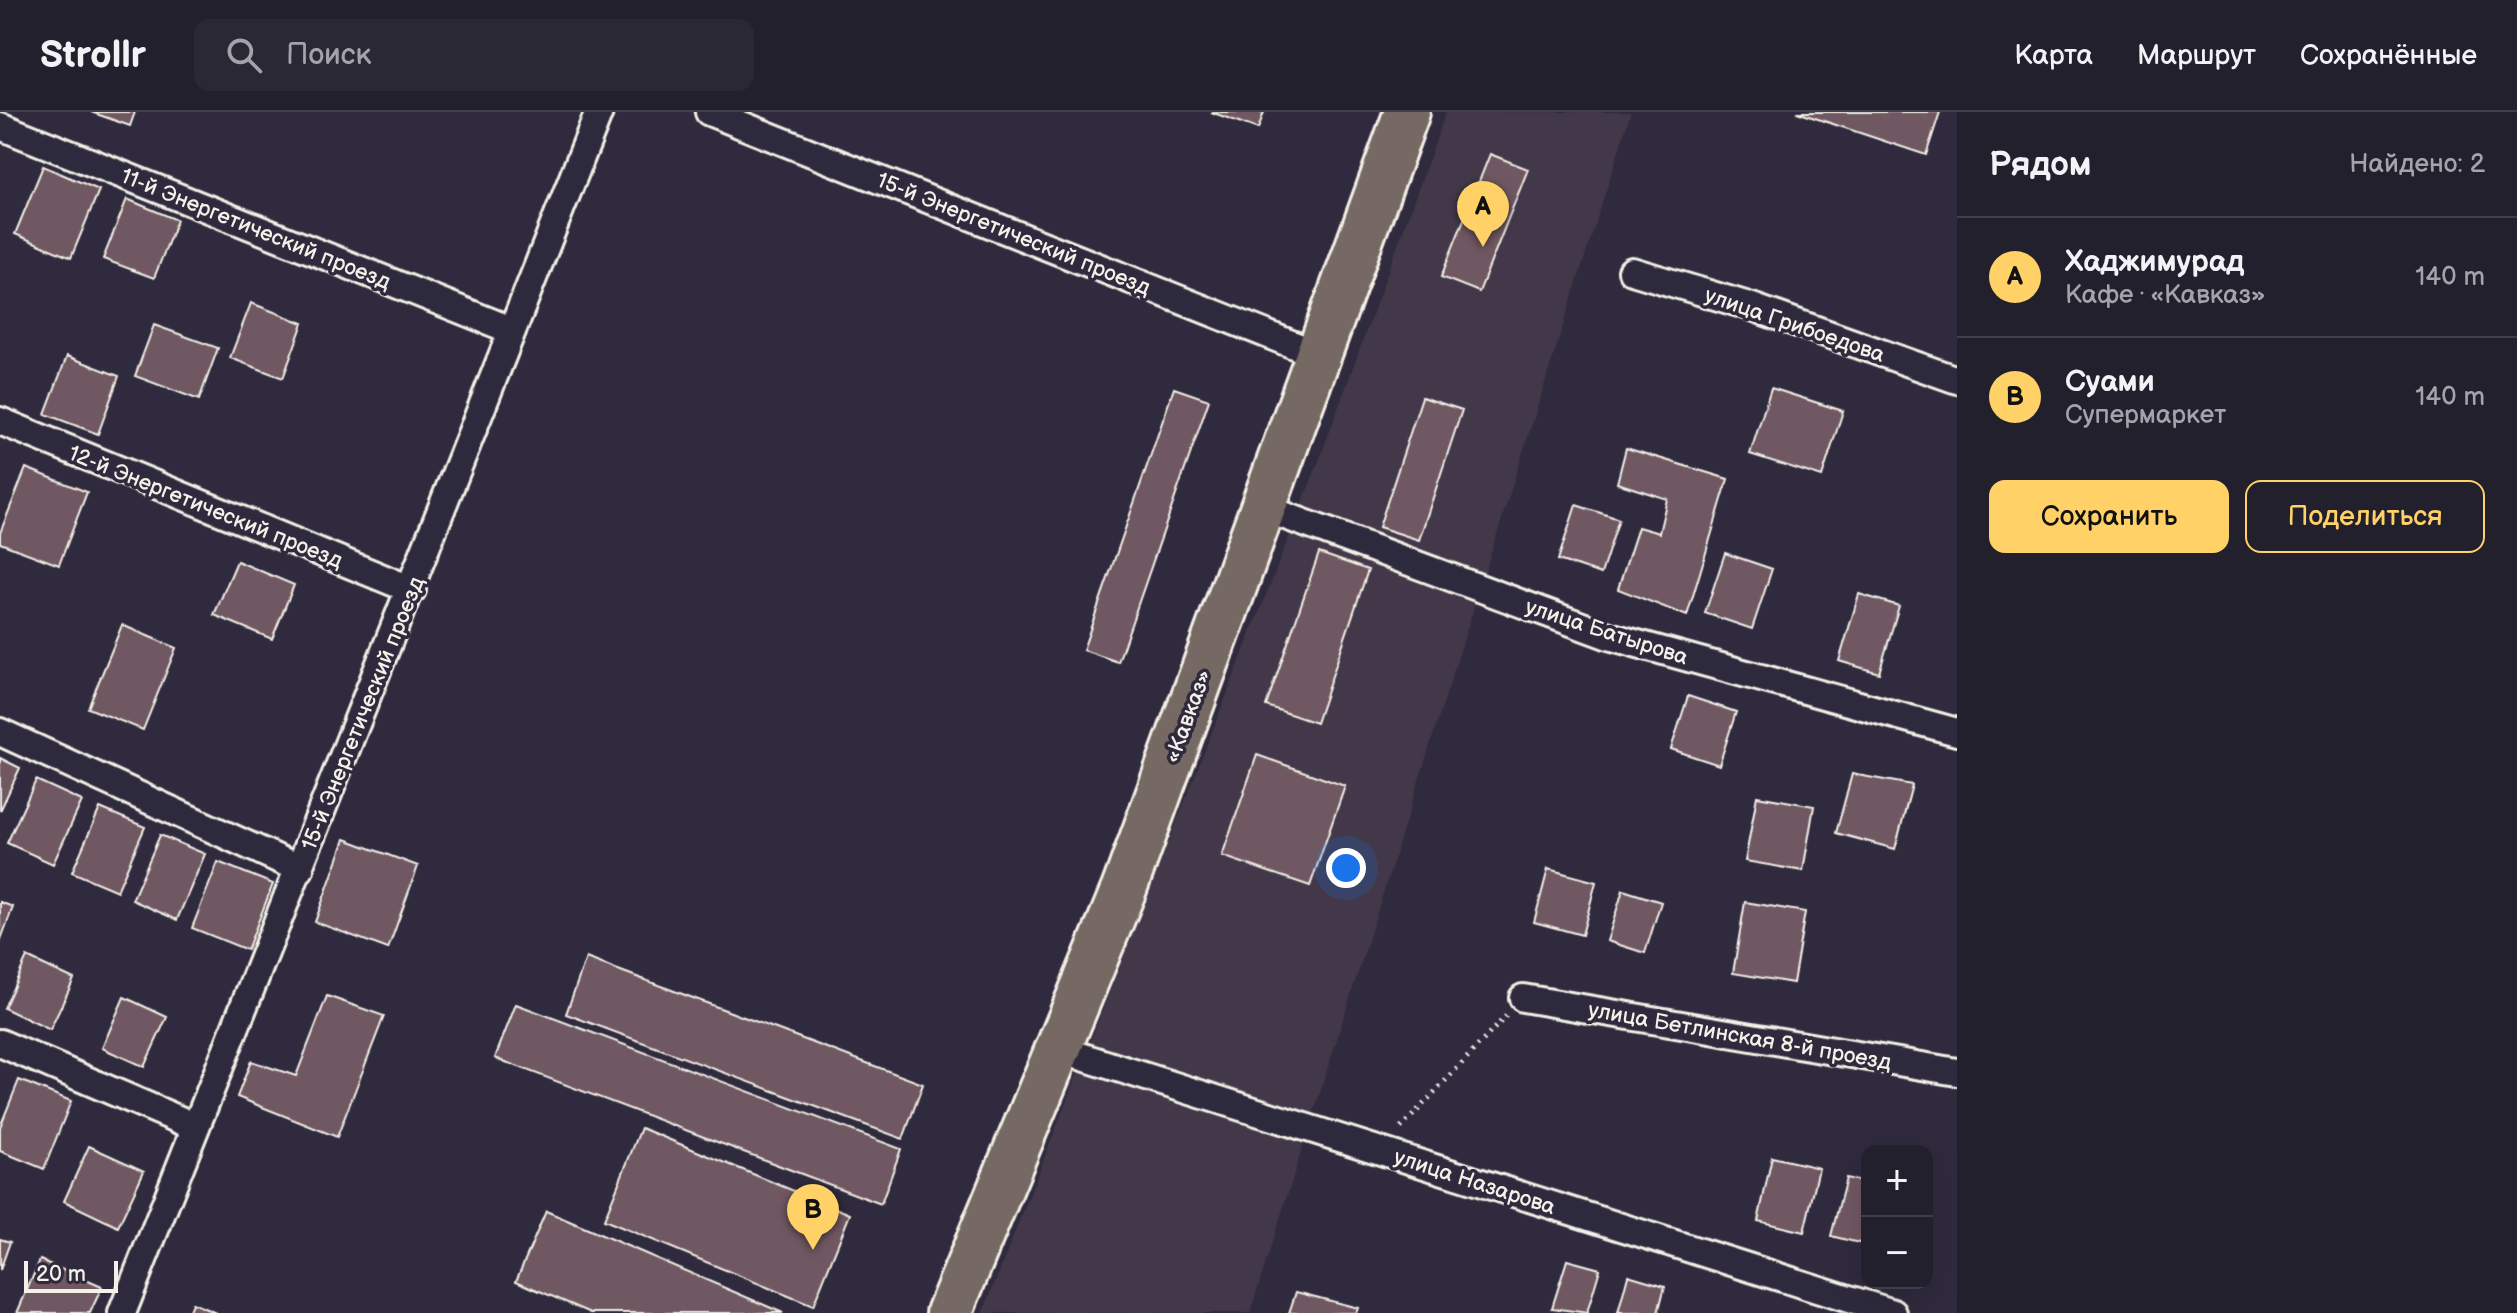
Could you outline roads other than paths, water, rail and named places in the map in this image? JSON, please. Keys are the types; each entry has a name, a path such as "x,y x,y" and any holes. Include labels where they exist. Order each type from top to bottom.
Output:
{"highway":[{"name":"«Кавказ»","path":"949,1313 1124,889 1407,112"}],"street":[{"name":"15-й Энергетический проезд","path":"122,1313 412,590 511,330 599,112"},
{"name":"15-й Энергетический проезд","path":"709,112 1319,355"},
{"name":"11-й Энергетический проезд","path":"0,126 511,330"},
{"name":"улица Грибоедова","path":"1632,271 1752,307 1957,380"},
{"name":"12-й Энергетический проезд","path":"0,421 412,590"},
{"name":"улица Батырова","path":"1264,508 1609,636 1957,732"},
{"path":"0,732 300,869"},
{"name":"улица Бетлинская 8-й проезд","path":"1523,998 1957,1072"},
{"path":"0,1043 196,1127"},
{"name":"улица Назарова","path":"1058,1049 1893,1313"}],"place":[{"name":"Хаджимурад","path":"1483,247"},
{"name":"Суами","path":"813,1250"}]}
